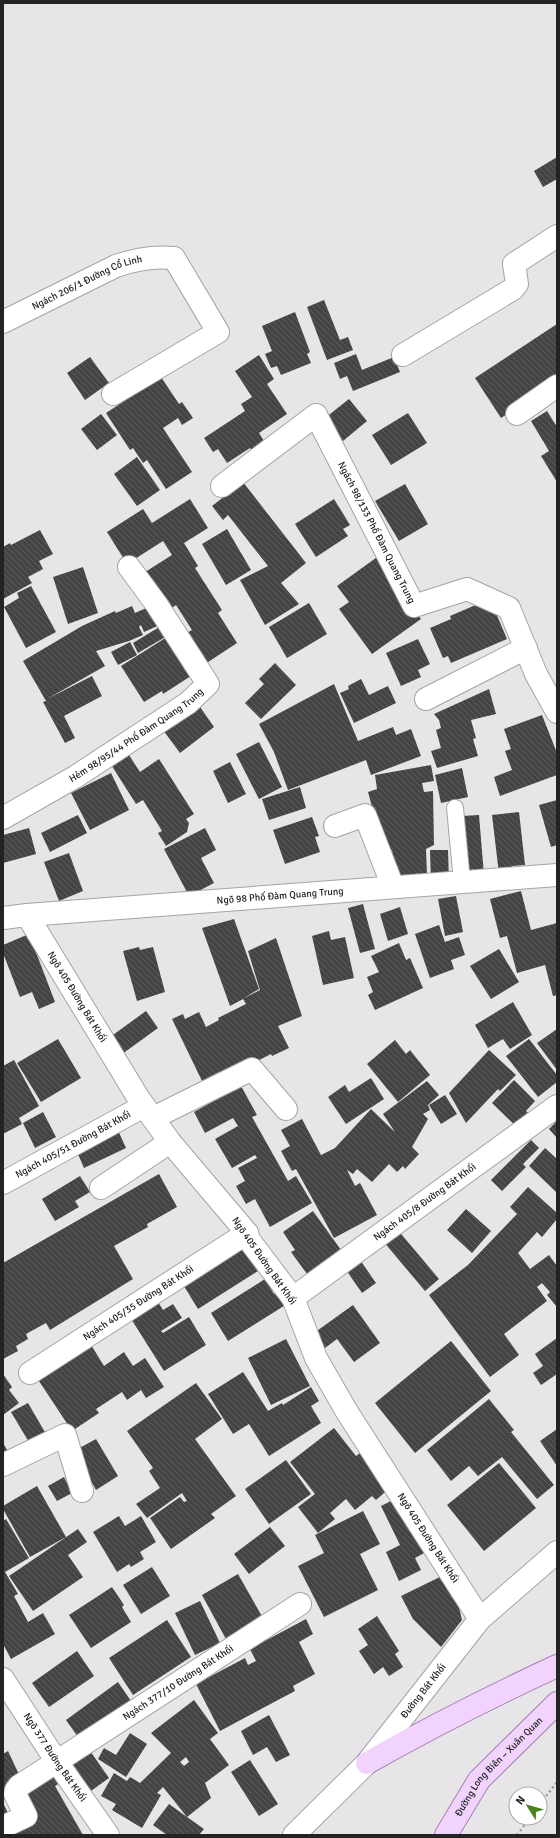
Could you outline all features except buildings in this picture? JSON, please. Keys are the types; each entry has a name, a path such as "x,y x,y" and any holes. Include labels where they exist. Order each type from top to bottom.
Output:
{"main road":[{"path":"366,1763 437,1723 557,1666"},
{"name":"Đường Long Biên – Xuân Quan","path":"446,1835 479,1780 557,1703"}],"street":[{"path":"403,355 513,289 517,284 514,264 557,236"},
{"name":"Ngách 206/1 Đường Cổ Linh","path":"3,322 128,262 156,256 174,258 218,332 112,394"},
{"path":"517,414 557,386"},
{"name":"Ngách 98/133 Phố Đàm Quang Trung","path":"222,486 316,415 414,606 467,589 509,608 536,674 557,712"},
{"name":"Hẻm 98/95/44 Phố Đàm Quang Trung","path":"3,818 75,777 188,703 208,684 157,605 129,567"},
{"path":"426,698 526,648"},
{"path":"335,826 365,816 393,888"},
{"name":"Ngõ 98 Phố Đàm Quang Trung","path":"3,918 557,875"},
{"name":"Ngõ 405 Đường Bát Khối","path":"27,915 148,1112 170,1142 247,1233 250,1240 293,1298 316,1358 347,1412 480,1619"},
{"name":"Ngách 405/51 Đường Bát Khối","path":"3,1183 148,1112 252,1069 286,1109"},
{"name":"Ngách 405/8 Đường Bát Khối","path":"293,1298 557,1106"},
{"path":"101,1188 170,1142"},
{"name":"Ngách 405/35 Đường Bát Khối","path":"30,1373 247,1233"},
{"path":"3,1465 65,1436 82,1490"},
{"name":"Đường Bát Khối","path":"294,1835 366,1763 480,1619 557,1552"},
{"name":"Ngách 377/10 Đường Bát Khối","path":"3,1827 26,1816 15,1794 16,1790 300,1604"},
{"name":"Ngõ 377 Đường Bát Khối","path":"3,1679 57,1762 108,1835"}],"lane":[{"path":"455,808 462,882"}],"path":[{"path":"548,1794 557,1782"},
{"path":"517,1835 524,1826"}]}
